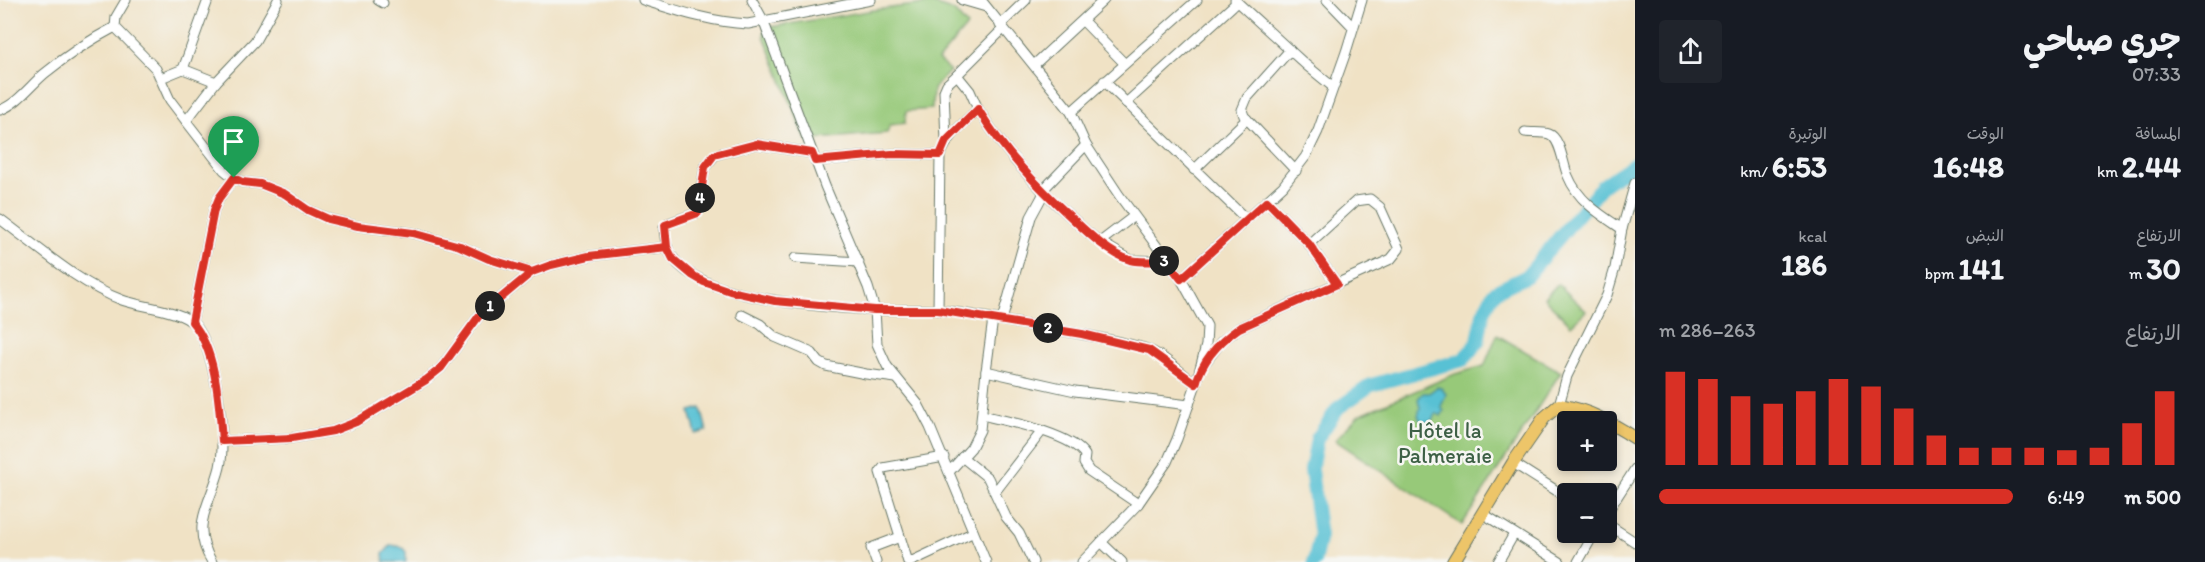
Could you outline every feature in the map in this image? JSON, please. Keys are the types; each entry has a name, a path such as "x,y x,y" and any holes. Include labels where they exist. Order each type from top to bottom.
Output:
{"main road":[{"path":"1453,562 1513,463 1544,418 1559,405 1597,415 1635,438"}],"street":[{"path":"115,27 116,17 126,0"},
{"path":"183,69 208,0"},
{"path":"186,121 216,82 255,41 278,0"},
{"path":"643,0 699,17 748,24 823,4 868,0"},
{"path":"752,0 763,20 814,157 859,262 875,310 877,344 887,366 923,412 944,457 972,533 986,562"},
{"path":"962,0 983,3 1035,64 1071,112 1086,145 1134,216 1181,279 1207,326 1206,345 1196,384 1167,462 1138,504 1082,562"},
{"path":"946,141 944,92 947,84 1026,0"},
{"path":"1035,64 1104,0"},
{"path":"1071,112 1197,0"},
{"path":"1327,0 1353,27"},
{"path":"1181,279 1267,201 1296,171 1306,156 1318,131 1362,0"},
{"path":"1126,103 1236,1 1333,87"},
{"path":"1083,21 1124,63"},
{"path":"115,27 156,69 170,100 224,170 234,178 242,182 260,184 285,194 308,210 328,219 422,236 460,246 489,259 532,272"},
{"path":"0,110 11,105 67,56 115,27"},
{"path":"1290,50 1242,105 1242,110 1247,119 1296,171"},
{"path":"161,78 183,69 216,82"},
{"path":"957,75 970,91 995,138 1043,192 1100,242 1131,260 1167,261"},
{"path":"1104,81 1246,219"},
{"path":"938,310 940,155 946,141 978,109"},
{"path":"1194,170 1247,119"},
{"path":"1525,132 1549,134 1555,139 1568,177 1580,197 1597,213 1622,229"},
{"path":"940,155 814,157 756,144 714,155 705,167 698,213 665,225 667,247 673,259 692,275 730,291 775,301 875,310 938,310 1082,334 1143,348 1155,353 1196,384"},
{"path":"950,472 976,441 982,416 986,370 998,320 1031,217 1043,192 1086,145"},
{"path":"192,322 214,210 219,198 234,178"},
{"path":"1559,405 1567,376 1607,295 1635,183"},
{"path":"1199,370 1221,342 1239,328 1391,259 1399,249 1380,207 1370,199 1356,201 1309,244"},
{"path":"1267,201 1309,244 1337,284"},
{"path":"1100,242 1134,216"},
{"path":"0,219 82,279 122,300 186,318 192,322 202,337 212,367 220,409 222,441 220,466 200,530 203,545 212,562"},
{"path":"222,441 292,438 333,431 356,422 434,374 441,368 479,316 532,272 589,256 667,247"},
{"path":"795,258 859,262"},
{"path":"742,315 760,324 775,337 812,353 819,362 826,366 866,375 896,378"},
{"path":"986,370 1074,391 1189,405"},
{"path":"982,416 1042,431 1081,449 1089,471 1138,504"},
{"path":"994,492 1042,431"},
{"path":"944,457 881,469 880,475 909,562 972,533"},
{"path":"962,457 985,475 1006,517 1021,537 1033,562"},
{"path":"1513,463 1557,491"},
{"path":"1617,497 1635,469"},
{"path":"1482,513 1560,562"},
{"path":"1617,530 1635,542"},
{"path":"1498,562 1514,534"},
{"path":"876,562 871,548 900,537"},
{"path":"1101,542 1122,562"},
{"path":"1578,562 1589,543"}],"green space":[{"path":"931,3 954,11 967,26 938,60 950,71 933,89 932,109 906,111 905,123 890,125 887,133 806,140 764,36 765,28"},
{"path":"1558,284 1586,311 1571,325 1544,298"},
{"name":"Hôtel la Palmeraie","path":"1497,335 1561,372 1462,525 1335,440 1359,415 1455,374 1484,366"}],"water":[{"path":"1437,387 1446,394 1441,407 1444,411 1441,416 1436,413 1434,419 1429,422 1421,421 1418,416 1420,408 1418,399 1423,393 1429,393"},
{"path":"701,408 707,431 696,434 690,411"},
{"path":"391,545 402,547 406,552 406,562 384,562 383,554"}],"waterway":[{"path":"1314,562 1320,536 1311,470 1317,439 1338,408 1371,385 1463,360 1478,342 1483,314 1494,292 1527,276 1602,186 1635,163"}],"route":[{"path":"234,178 222,193 214,210 210,240 192,322 202,337 212,367 220,409 222,441 292,438 333,431 356,422 426,380 441,368 479,316 532,272 589,256 667,247 673,259 682,268 704,282 730,291 775,301 875,310 938,310 1082,334 1149,350 1196,384 1199,370 1214,350 1239,328 1337,284 1309,244 1267,201 1181,279 1167,261 1137,261 1126,258 1093,237 1051,201 995,138 978,109 954,131 946,141 940,155 892,154 815,161 812,153 756,144 714,155 703,174 698,213 665,225 667,247 589,256 551,265 532,272 489,259 460,246 413,233 358,226 328,219 308,210 285,194 260,184 242,182 234,178"}]}
